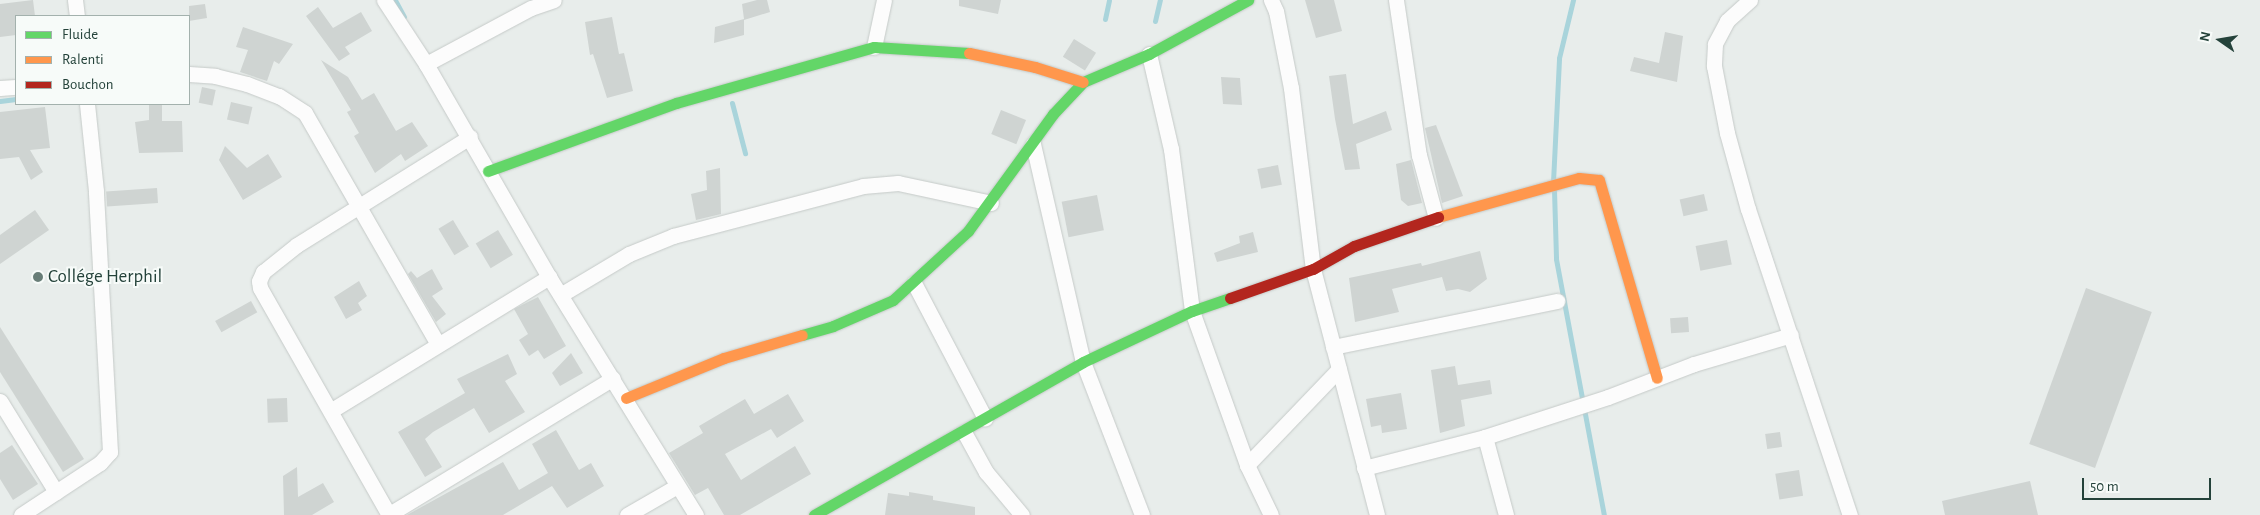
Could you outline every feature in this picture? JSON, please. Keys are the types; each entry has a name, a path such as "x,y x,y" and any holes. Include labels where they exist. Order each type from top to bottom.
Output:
{"street":[{"path":"75,0 77,15"},
{"path":"384,0 426,64 470,137 549,277 562,294 696,515"},
{"path":"426,64 529,4 554,0"},
{"path":"874,46 884,0"},
{"path":"626,398 724,358 861,315 892,300 914,283 968,231 992,203 1053,114 1083,82 1149,54 1248,0"},
{"path":"1271,0 1276,11 1291,88 1313,269 1377,515"},
{"path":"1396,0 1419,155 1436,218"},
{"path":"1750,0 1723,29 1715,44 1714,66 1727,133 1746,199 1850,515"},
{"path":"488,170 676,104 874,46 960,51 1035,67 1083,82"},
{"path":"1149,54 1171,149 1192,312 1247,465 1271,515"},
{"path":"190,74 215,76 247,84 279,96 305,113 436,343"},
{"path":"0,88 15,86"},
{"path":"21,515 100,463 110,452 111,438 100,314 96,191 87,105"},
{"path":"470,137 357,205 297,245 262,272 259,281 260,288 332,410 389,515 613,378"},
{"path":"1033,144 1084,362 1142,515"},
{"path":"814,515 964,432 985,418 1084,362 1192,312 1313,269 1354,246 1436,218 1579,178 1599,180 1631,280 1657,378"},
{"path":"562,294 629,254 672,236 863,186 898,183 992,203"},
{"path":"332,410 436,343 549,277"},
{"path":"914,283 985,418"},
{"path":"1333,347 1557,301"},
{"path":"1364,468 1485,437 1657,378 1791,335"},
{"path":"1247,465 1339,369"},
{"path":"0,401 56,492"},
{"path":"964,432 986,472 1022,515"},
{"path":"1485,437 1506,515"},
{"path":"627,515 677,486"}],"building":[{"path":"33,0 35,15 15,15 15,35 0,37 0,4"},
{"path":"757,0 767,0 770,12 744,20 744,35 714,43 715,27 744,19 742,4"},
{"path":"959,0 1001,0 998,14 959,6"},
{"path":"1305,0 1334,0 1342,31 1316,38"},
{"path":"205,4 207,18 190,21 189,6"},
{"path":"318,7 333,28 361,12 372,31 345,47 350,54 339,61 306,16"},
{"path":"612,17 619,54 624,53 633,91 607,98 593,54 590,55 585,22"},
{"path":"243,27 293,44 279,64 274,61 267,81 240,72 248,50 236,47"},
{"path":"1665,32 1683,36 1677,82 1630,71 1634,57 1659,63"},
{"path":"1074,39 1096,53 1085,71 1063,57"},
{"path":"321,60 348,77 362,100 374,93 396,131 412,122 428,146 405,161 401,154 375,173 354,136 359,133 347,112 351,110"},
{"path":"1346,74 1353,124 1386,111 1392,130 1356,144 1360,169 1345,170 1335,119 1329,76"},
{"path":"1221,77 1240,78 1242,105 1223,104"},
{"path":"202,87 216,90 212,106 199,103"},
{"path":"231,102 252,107 248,124 227,120"},
{"path":"149,105 162,105 162,121 182,121 183,152 139,153 135,122 149,120"},
{"path":"45,107 50,148 30,150 43,172 31,180 19,157 0,159 0,112"},
{"path":"1001,110 1026,120 1016,144 991,134"},
{"path":"1436,125 1463,196 1442,203 1425,128"},
{"path":"225,146 247,168 268,154 282,177 243,200 219,160"},
{"path":"1411,160 1422,203 1408,206 1401,200 1396,164"},
{"path":"1278,165 1282,185 1261,189 1257,169"},
{"path":"720,168 721,214 696,220 691,194 707,190 706,171"},
{"path":"157,188 158,203 107,207 106,192"},
{"path":"1704,194 1708,211 1683,216 1680,200"},
{"path":"1097,195 1104,230 1069,237 1062,202"},
{"path":"35,210 49,230 0,264 0,235"},
{"path":"453,220 469,247 454,255 438,229"},
{"path":"498,230 513,255 491,268 476,243"},
{"path":"1253,232 1258,252 1217,262 1214,253 1240,243 1239,236"},
{"path":"1727,240 1732,265 1700,271 1696,246"},
{"path":"1480,251 1487,279 1470,292 1458,289 1446,291 1442,277 1392,289 1399,312 1355,322 1349,278 1421,263 1422,266"},
{"path":"432,269 443,289 432,296 446,314 436,322 408,274 411,271 417,278"},
{"path":"359,281 367,296 358,303 362,310 346,319 334,297"},
{"path":"2086,288 2152,312 2095,468 2029,444"},
{"path":"538,297 566,346 544,359 538,350 529,356 519,340 528,334 514,309"},
{"path":"251,301 257,312 221,332 215,321"},
{"path":"1688,317 1689,332 1671,333 1670,318"},
{"path":"0,327 84,459 63,472 0,372"},
{"path":"571,353 583,373 560,386 552,373"},
{"path":"508,354 517,374 505,381 525,412 489,433 474,408 433,432 425,439 442,467 425,477 398,432 465,393 457,379"},
{"path":"1455,366 1458,385 1490,380 1492,394 1461,400 1465,426 1440,433 1431,370"},
{"path":"1401,393 1407,429 1382,433 1381,425 1371,427 1366,399"},
{"path":"788,394 804,421 777,438 771,429 725,454 741,480 795,446 811,474 740,515 724,515 708,488 695,495 669,453 703,433 699,426 745,399 754,414"},
{"path":"287,398 288,422 268,423 267,399"},
{"path":"556,430 579,470 591,463 604,486 567,508 552,486 503,515 407,515 503,462 519,490 548,473 532,444"},
{"path":"1780,432 1782,447 1767,449 1765,434"},
{"path":"12,445 38,484 13,500 0,479 0,453"},
{"path":"297,467 298,497 323,483 334,502 312,515 284,515 283,476"},
{"path":"1799,470 1803,496 1779,499 1775,474"},
{"path":"2030,481 2038,515 1945,515 1942,501"},
{"path":"909,492 933,496 933,500 975,507 975,515 885,515 888,493 909,496"}],"waterway":[{"path":"395,0 404,17"},
{"path":"1105,19 1109,0"},
{"path":"1155,21 1160,0"},
{"path":"1553,182 1559,58 1573,0"},
{"path":"0,101 15,99"},
{"path":"732,103 745,153"},
{"path":"1554,190 1556,259 1604,515"}],"traffic: fast":[{"path":"802,335 833,326 893,300 968,231 1053,114 1083,82 1149,54 1248,0"},
{"path":"488,171 676,103 874,47 969,53"},
{"path":"814,515 1083,362 1192,311 1230,298"}],"traffic: slow":[{"path":"969,53 1035,67 1083,82"},
{"path":"1438,217 1579,178 1599,180 1657,378"},
{"path":"626,398 724,358 802,335"}],"traffic: jam":[{"path":"1230,298 1313,269 1354,246 1438,217"}],"place":[{"name":"Collége Herphil","path":"38,277"}]}
